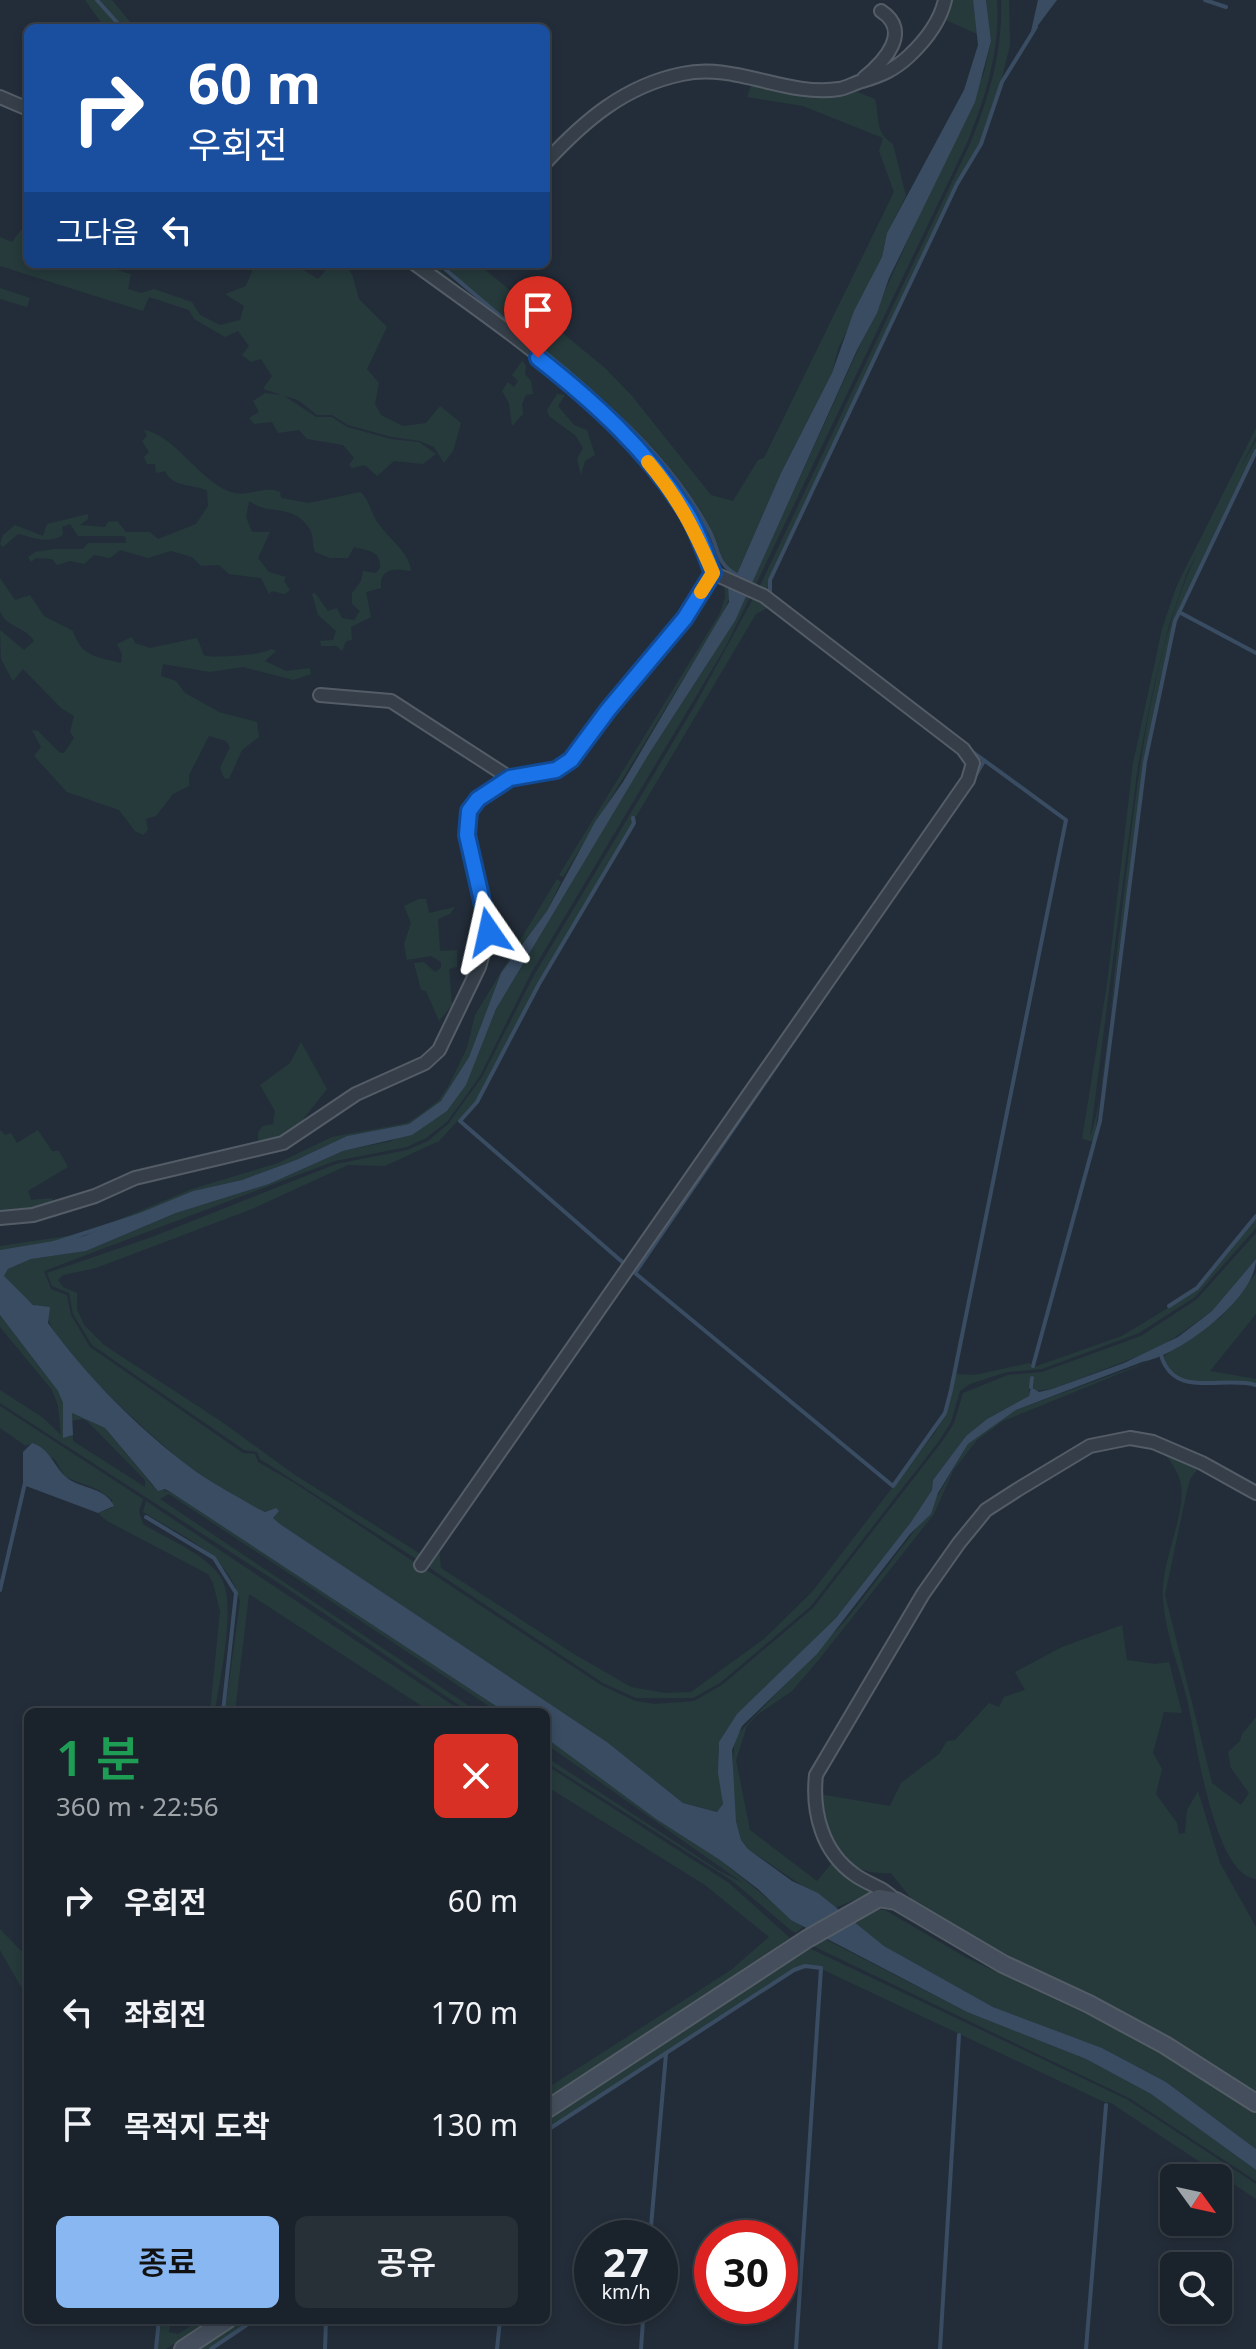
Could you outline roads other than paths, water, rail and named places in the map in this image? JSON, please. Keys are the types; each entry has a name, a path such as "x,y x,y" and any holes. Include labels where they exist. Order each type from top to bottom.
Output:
{"main road":[{"path":"550,2107 807,1939 879,1898 896,1901 1003,1964 1089,2004 1165,2045 1256,2103"},
{"path":"183,2349 221,2324"}],"street":[{"path":"550,158 581,124 608,104 681,74 726,72 814,89 840,89 895,69 935,26 945,0"},
{"path":"860,81 886,57 895,42 892,21 881,11"},
{"path":"0,97 24,107"},
{"path":"421,1565 973,770 972,757 963,749 755,592 713,573 686,511 618,426 431,268"},
{"path":"0,1218 33,1215 95,1196 135,1178 283,1143 356,1094 432,1057 448,1035 479,967 489,932 467,817 478,799 510,778 556,770 571,760 608,710 685,618 713,573"},
{"path":"320,695 391,701 510,778"},
{"path":"896,1901 883,1887 852,1873 827,1843 815,1810 816,1775 923,1594 986,1510 1090,1446 1112,1439 1153,1442 1202,1463 1256,1493"}],"water":[{"path":"973,0 986,0 991,41 975,102 889,278 877,313 857,350 735,621 647,757 496,1009 466,1085 447,1111 412,1135 343,1151 269,1184 176,1213 86,1251 31,1259 8,1269 4,1276 33,1305 50,1307 48,1323 79,1363 133,1419 191,1468 265,1512 276,1508 279,1511 273,1518 280,1524 607,1742 683,1803 717,1812 723,1804 718,1773 719,1742 737,1714 836,1618 911,1522 932,1490 933,1480 966,1436 987,1419 1029,1396 1031,1387 1039,1392 1052,1389 1124,1363 1178,1337 1212,1311 1256,1259 1253,1274 1243,1291 1213,1323 1194,1337 1158,1357 1016,1410 968,1444 938,1493 931,1514 910,1534 817,1654 742,1726 732,1750 736,1821 741,1840 748,1849 792,1881 818,1893 884,1946 993,2007 1102,2048 1166,2082 1256,2149 1256,2170 1151,2094 1086,2059 967,2012 791,1920 720,1860 656,1819 550,1741 550,1708 499,1708 172,1493 165,1489 158,1491 105,1428 72,1413 73,1435 63,1438 63,1403 58,1391 0,1315 0,1250 84,1236 193,1191 242,1180 296,1160 347,1136 409,1124 441,1101 469,1057 501,973 547,911 595,822 623,782 729,602 728,584 737,574 781,473 832,373 854,311 882,257 887,233 964,90 978,45"},
{"path":"1038,0 1057,0 1030,36"},
{"path":"32,1443 44,1450 70,1480 100,1492 114,1506 98,1513 26,1486 23,1492 23,1452"}],"waterway":[{"path":"97,0 118,24"},
{"path":"1205,0 1226,7"},
{"path":"770,595 770,580 957,184 981,144 1002,82 1036,27"},
{"path":"444,268 526,338"},
{"path":"600,400 646,444 674,477 699,512 725,566 737,575"},
{"path":"1033,1366 1100,1121 1145,762 1175,621 1256,451"},
{"path":"1179,612 1256,653"},
{"path":"633,818 634,823 539,984 477,1102 460,1121 635,1273 893,1486 945,1413 951,1390 1066,820 970,750"},
{"path":"973,780 984,761"},
{"path":"635,1273 823,998"},
{"path":"51,1244 153,1211"},
{"path":"1169,1306 1197,1288 1256,1216"},
{"path":"1161,1355 1167,1369 1188,1382 1256,1385"},
{"path":"1031,1387 1032,1378"},
{"path":"0,1590 25,1483"},
{"path":"146,1517 214,1558 236,1593 223,1708"},
{"path":"550,2128 794,1970 805,1966 821,1968 796,2349"},
{"path":"940,2349 959,2035"},
{"path":"652,2220 666,2054"},
{"path":"1086,2349 1106,2105"},
{"path":"156,2349 159,2324"},
{"path":"211,2349 248,2324"},
{"path":"325,2349 326,2324"},
{"path":"497,2349 500,2324"},
{"path":"641,2349 643,2324"}]}
